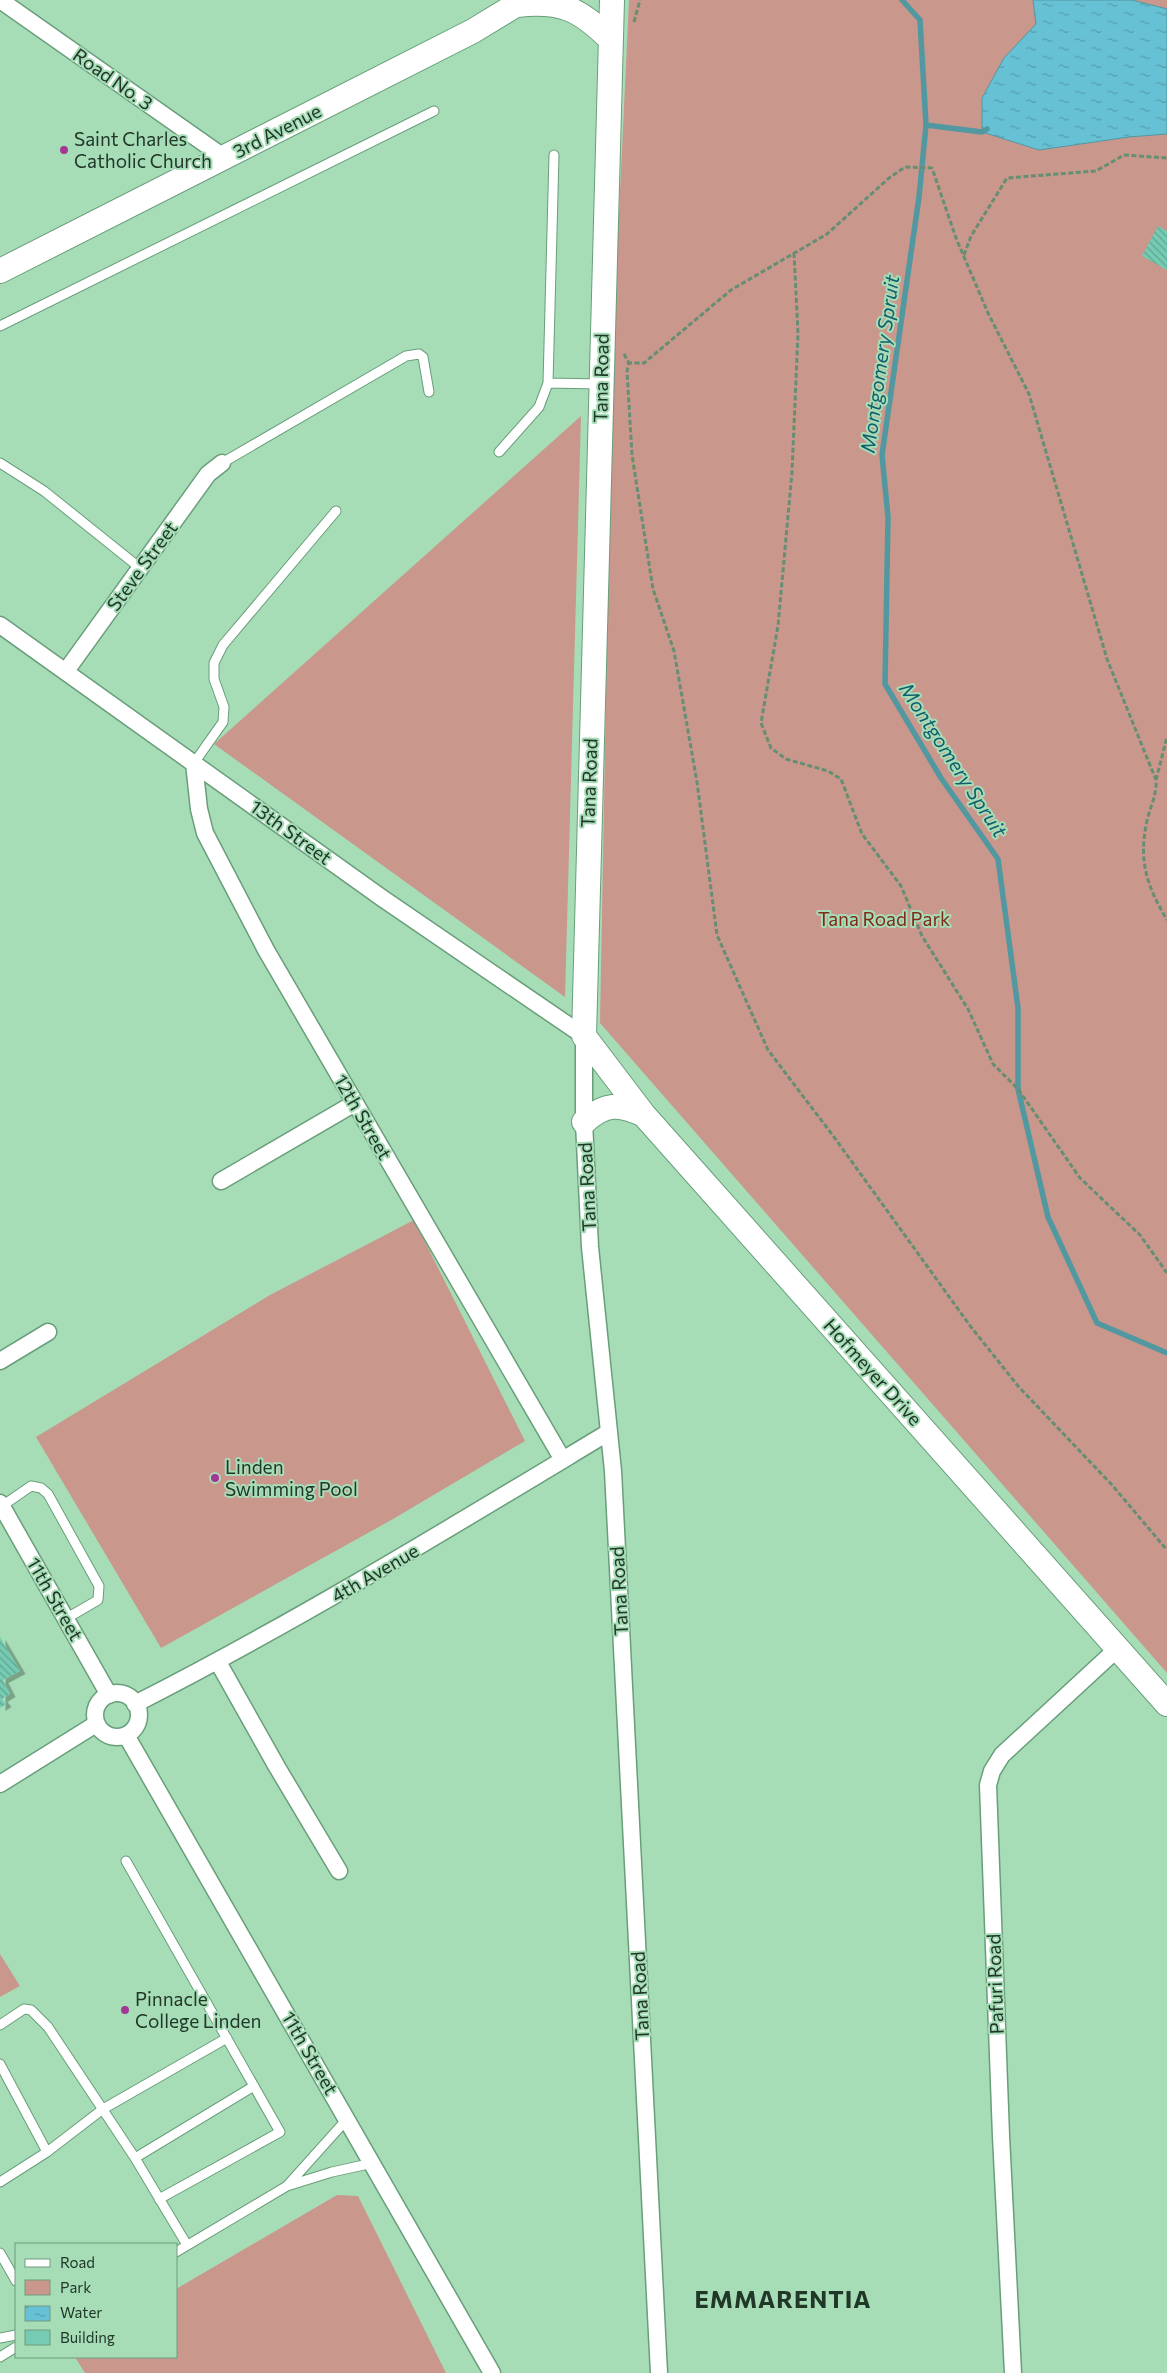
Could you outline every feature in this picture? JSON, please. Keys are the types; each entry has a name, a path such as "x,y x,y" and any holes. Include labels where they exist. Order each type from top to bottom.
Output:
{"main road":[{"name":"Tana Road","path":"584,1036 612,0"},
{"path":"611,48 628,0"},
{"name":"3rd Avenue","path":"0,270 473,31 520,3"},
{"path":"520,3 549,3 571,9 591,21 611,48"},
{"name":"Hofmeyer Drive","path":"584,1036 644,1115 1167,1704"},
{"path":"584,1122 594,1113 611,1107 630,1108 644,1115"}],"street":[{"name":"Road No. 3","path":"0,0 224,158"},
{"name":"Steve Street","path":"66,672 208,474 222,463"},
{"name":"13th Street","path":"0,625 382,898 584,1036"},
{"name":"12th Street","path":"194,763 198,809 210,844 266,950 563,1460"},
{"name":"Tana Road","path":"584,1036 584,1122 590,1247 613,1471 659,2373"},
{"path":"221,1181 355,1103"},
{"path":"0,1361 48,1332"},
{"name":"4th Avenue","path":"135,1704 218,1662 430,1541 609,1432"},
{"name":"11th Street","path":"1,1504 109,1695"},
{"name":"Pafuri Road","path":"1013,2373 996,2019 988,1785 992,1771 1002,1755 1118,1648"},
{"path":"218,1662 276,1767 338,1871"},
{"path":"109,1695 124,1695 135,1704 138,1718 132,1731 126,1735 119,1737 106,1735 96,1724 95,1710 98,1704 109,1695"},
{"path":"0,1784 96,1724"},
{"name":"11th Street","path":"126,1735 348,2118 492,2373"}],"lane":[{"path":"0,326 434,111"},
{"path":"499,452 539,407 548,383 554,155"},
{"path":"222,463 406,356 419,354 423,357 429,392"},
{"path":"548,383 601,373"},
{"path":"0,463 44,491 140,568"},
{"path":"194,763 223,722 224,707 214,679 214,663 223,645 336,511"},
{"path":"1,1504 31,1486 42,1488 48,1494 100,1586 98,1600 67,1618"},
{"path":"126,1860 280,2132 159,2199"},
{"path":"0,2025 24,2009 31,2010 48,2027 135,2158 187,2245"},
{"path":"0,2182 46,2152 103,2109 227,2038"},
{"path":"0,2064 46,2152"},
{"path":"135,2158 254,2086"},
{"path":"287,2186 348,2118"},
{"path":"178,2251 287,2186 332,2172 373,2163"},
{"path":"0,2253 15,2279"},
{"path":"0,2338 15,2335"},
{"path":"0,2357 15,2348"}],"path":[{"path":"634,24 640,0"},
{"path":"964,256 971,236 1006,178 1096,171 1124,155 1167,158"},
{"path":"601,373 628,363 644,363 732,290 827,234 889,178 905,167 932,168 964,256 988,313 1029,394 1107,659 1156,780"},
{"path":"794,252 798,333 792,472 778,626 761,723 771,748 786,758 828,771 841,779 862,834 901,886 922,936 968,1009 993,1064 1018,1089 1080,1178 1140,1235 1167,1273"},
{"path":"622,350 628,363 632,455 653,589 674,651 697,782 717,935 768,1050 834,1137 971,1327 1018,1386 1112,1485 1167,1550"},
{"path":"1167,737 1156,780 1156,790 1147,822 1142,851 1144,873 1167,920"}],"green space":[{"name":"Tana Road Park","path":"629,0 1167,0 1167,1673 600,1023 612,364"},
{"path":"581,416 565,997 214,744"},
{"name":"Linden Swimming Pool","path":"414,1220 525,1441 393,1519 161,1648 36,1437 270,1295"},
{"path":"0,1954 20,1986 0,1997"},
{"path":"337,2195 358,2196 446,2373 85,2373 76,2358 178,2358 178,2288"}],"water":[{"path":"1033,0 1132,0 1167,9 1167,134 1129,137 1039,150 982,132 982,98 1004,58 1036,24"}],"building":[{"path":"1158,226 1167,231 1167,270 1142,256"},
{"path":"0,1637 20,1671 3,1680 10,1694 2,1699 6,1704 0,1708"}],"waterway":[{"path":"902,0 920,20 926,125 982,132 987,129"},
{"name":"Montgomery Spruit","path":"926,125 919,197 882,455 888,517 885,684 941,778 998,859 1018,1008 1018,1089 1048,1217 1097,1323 1167,1353"}],"place":[{"name":"Saint Charles Catholic Church","path":"64,150"},
{"name":"Linden Swimming Pool","path":"215,1478"},
{"name":"Pinnacle College Linden","path":"125,2010"}],"district":[{"name":"EMMARENTIA","path":"783,2300"}]}
